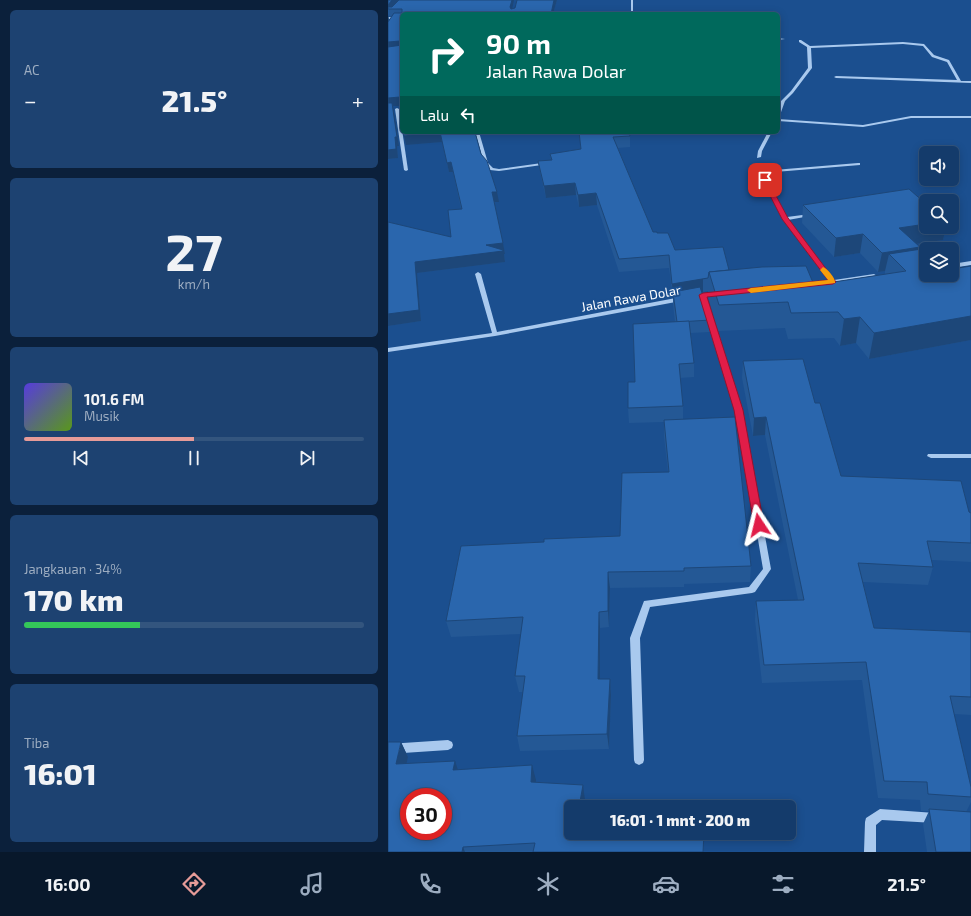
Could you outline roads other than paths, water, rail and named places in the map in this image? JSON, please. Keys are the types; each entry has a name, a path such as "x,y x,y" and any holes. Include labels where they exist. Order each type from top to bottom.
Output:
{"street":[{"path":"632,0 632,12"},
{"path":"388,18 400,18"},
{"path":"391,23 394,18"},
{"path":"800,40 809,47 903,43 924,45 933,56 948,61 959,81"},
{"path":"780,108 782,100 792,92 810,68 809,47"},
{"path":"836,77 971,82"},
{"path":"400,108 395,109 406,170"},
{"path":"780,120 863,126 911,116 971,117"},
{"path":"478,134 486,163 492,169 499,170 558,162"},
{"path":"759,157 769,134"},
{"path":"833,282 785,219 765,180 766,175 770,172 858,164"},
{"path":"785,219 816,214"},
{"path":"959,265 971,263"},
{"path":"478,274 495,334"},
{"path":"794,286 879,275"},
{"path":"639,760 635,638 647,604 752,590 767,569 739,410 703,296"},
{"name":"Jalan Rawa Dolar","path":"388,350 495,334 688,298"},
{"path":"931,456 971,456"},
{"path":"388,750 448,745"},
{"path":"870,852 870,822 880,814 948,819"}]}
